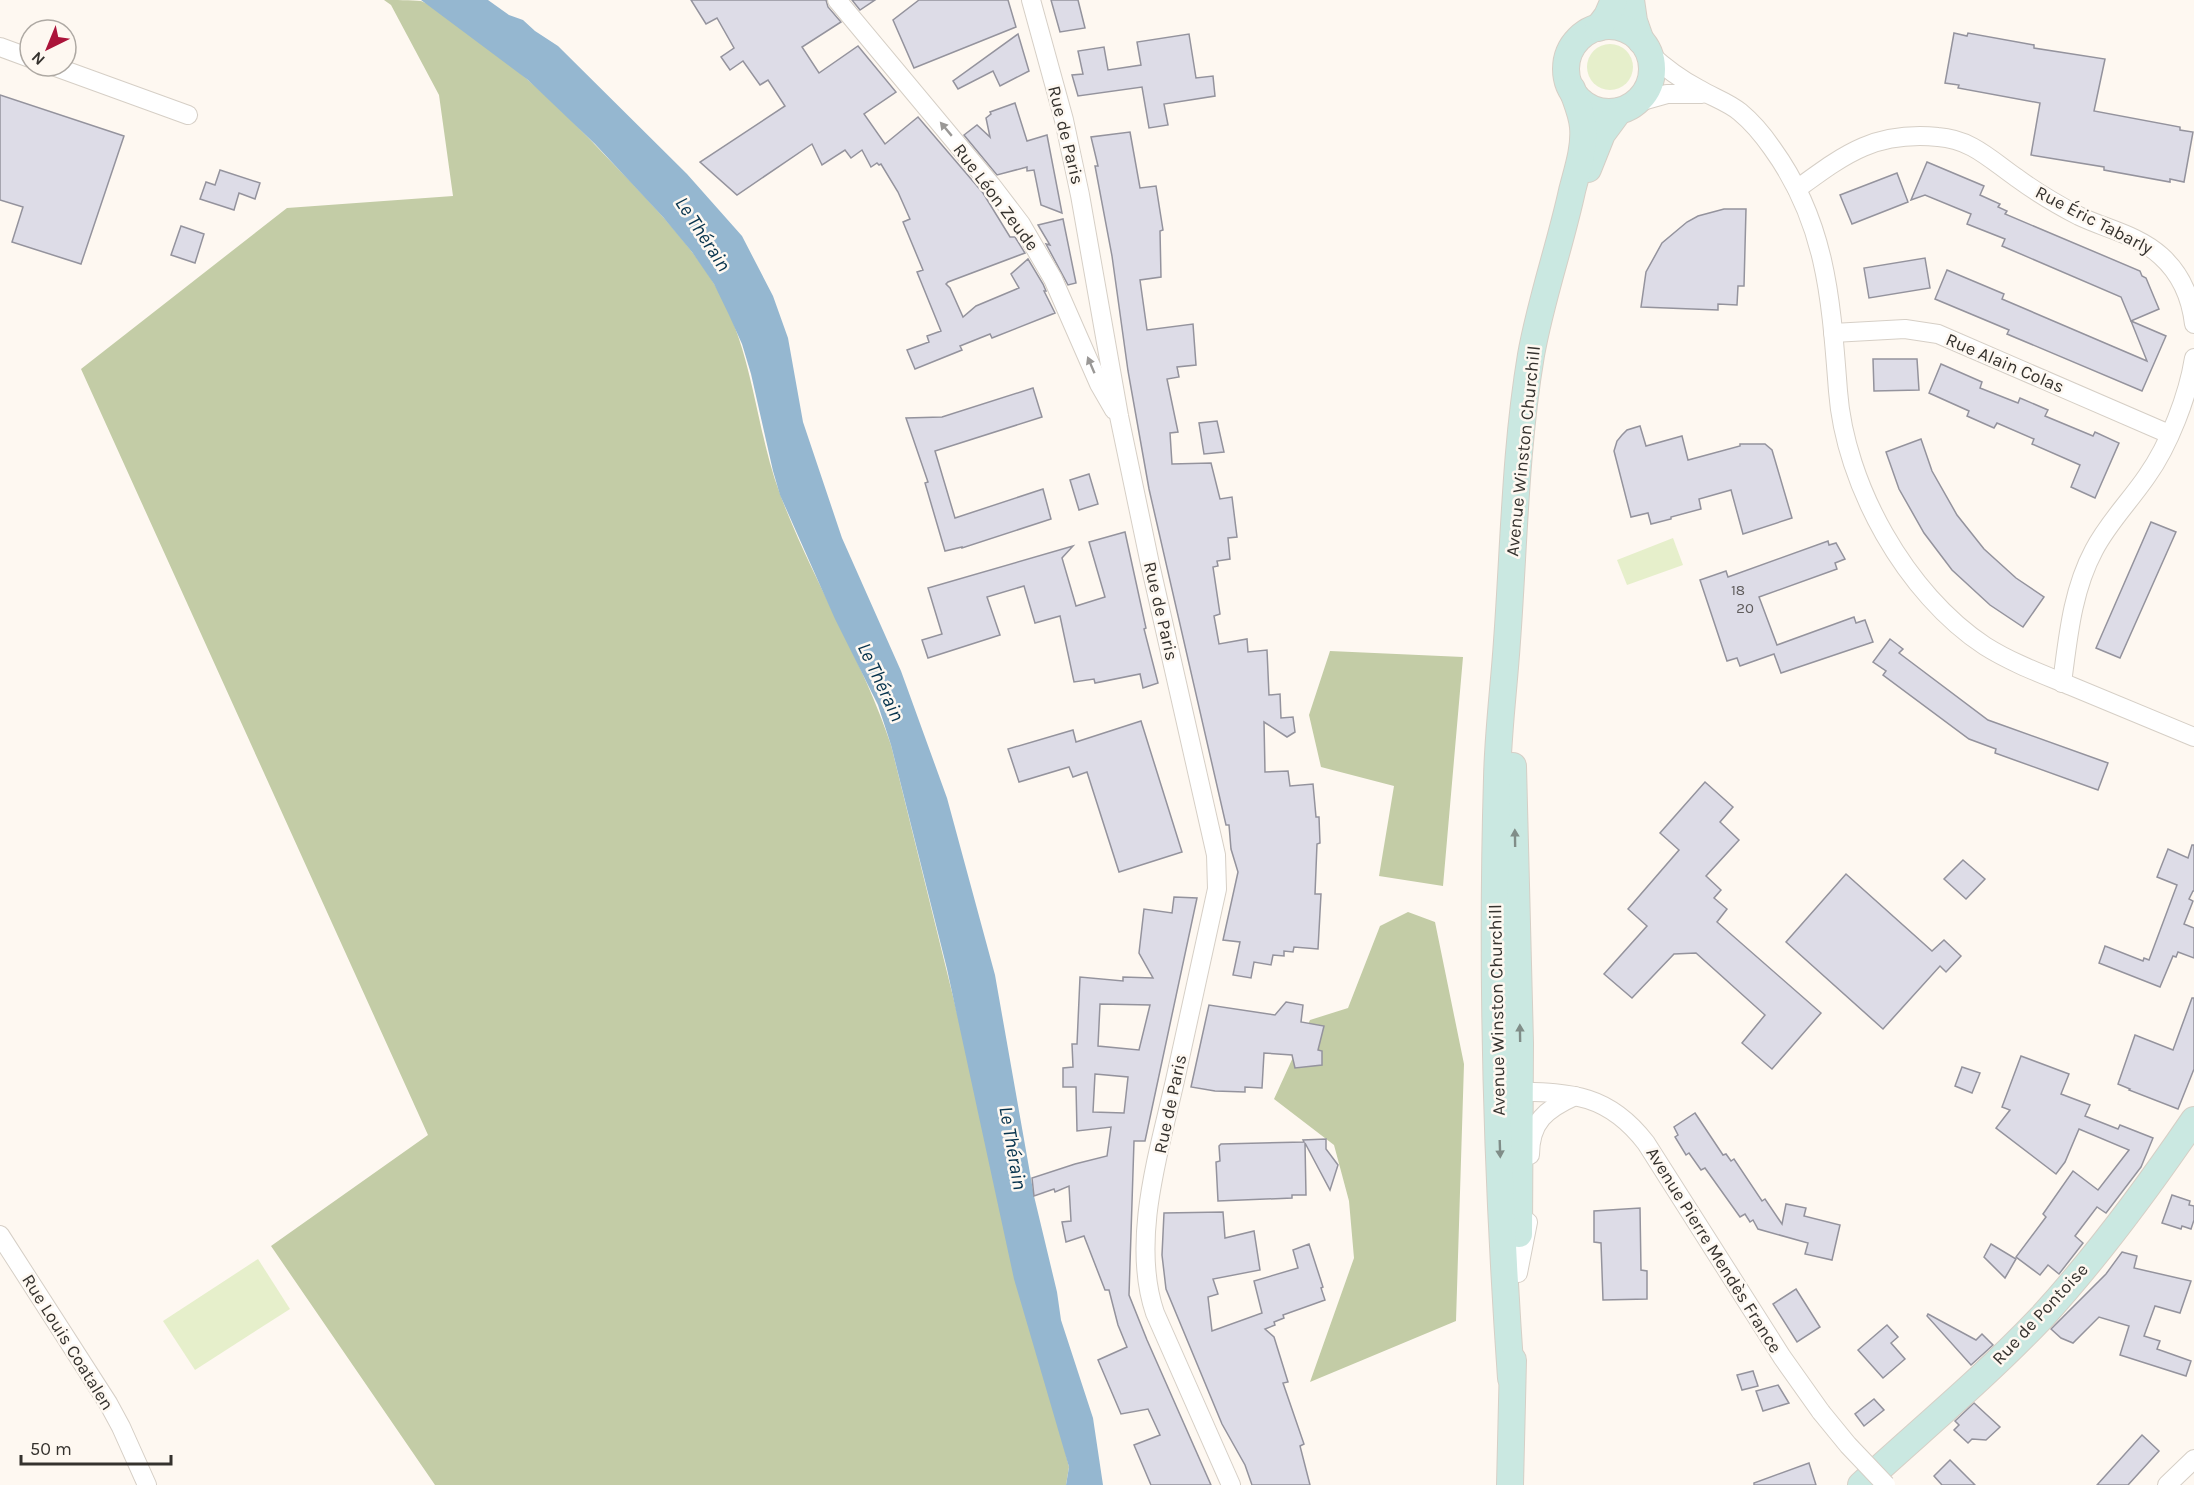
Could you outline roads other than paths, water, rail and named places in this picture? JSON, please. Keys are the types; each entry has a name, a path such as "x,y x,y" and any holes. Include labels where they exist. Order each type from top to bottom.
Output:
{"main road":[{"path":"1598,28 1607,16 1614,0"},
{"path":"1631,0 1634,21 1645,47 1652,68 1650,82 1643,95 1627,107 1604,111 1590,107 1581,101 1572,90 1566,72 1569,54 1579,39 1598,28 1612,26 1623,29 1645,47"},
{"name":"Avenue Winston Churchill","path":"1511,1378 1505,1290 1515,818 1507,643 1516,476 1526,390 1541,305 1564,227 1584,129 1581,113 1572,90"},
{"name":"Avenue Winston Churchill","path":"1564,227 1599,141 1627,107"},
{"name":"Avenue Winston Churchill","path":"1509,1091 1518,1273 1511,1378 1510,1485"},
{"name":"Rue de Pontoise","path":"1861,1485 2043,1316 2095,1253 2193,1124"}],"street":[{"name":"Rue Léon Zeude","path":"837,0 1021,224 1053,279 1099,384 1119,416"},
{"name":"Rue de Paris","path":"1031,0 1064,120 1080,195 1119,416 1150,564 1214,843 1217,866 1216,889 1162,1137 1148,1223 1145,1261 1147,1288 1151,1301 1231,1485"},
{"path":"0,47 18,54"},
{"path":"1645,47 1677,77 1739,112 1750,122 1771,147 1797,189 1813,225 1824,261 1839,407 1846,442 1868,501 1896,552 1915,580 1971,636 2002,656 2194,737"},
{"path":"78,75 188,115"},
{"path":"1627,107 1667,94 1688,93 1710,96"},
{"name":"Rue Éric Tabarly","path":"1797,189 1840,158 1866,144 1919,136 1938,136 1963,141 2062,207 2135,239 2159,254 2177,275 2185,289 2194,324"},
{"name":"Rue Alain Colas","path":"1833,333 1905,329 1938,334 2169,434"},
{"path":"2062,683 2074,603 2086,568 2106,530 2148,476 2169,434 2189,383 2194,358"},
{"name":"Avenue Pierre Mendès France","path":"1509,1091 1575,1096 1593,1100 1627,1120 1658,1161 1782,1357 1821,1412 1886,1485"},
{"path":"1518,1273 1529,1220 1531,1135 1546,1112 1575,1096"},
{"name":"Rue Louis Coatalen","path":"0,1234 108,1403 147,1485"},
{"path":"2167,1485 2194,1459"}],"water":[{"name":"Le Thérain","path":"421,0 488,0 509,15 523,20 558,46 687,174 742,236 773,296 788,338 803,422 842,538 901,671 947,798 995,975 1034,1196 1057,1292 1061,1320 1093,1418 1103,1485 1066,1485 1069,1467 1014,1279 947,969 891,745 878,705 835,619 780,495 751,374 742,344 729,315 714,284 692,252 663,217 595,144 528,80"}]}
